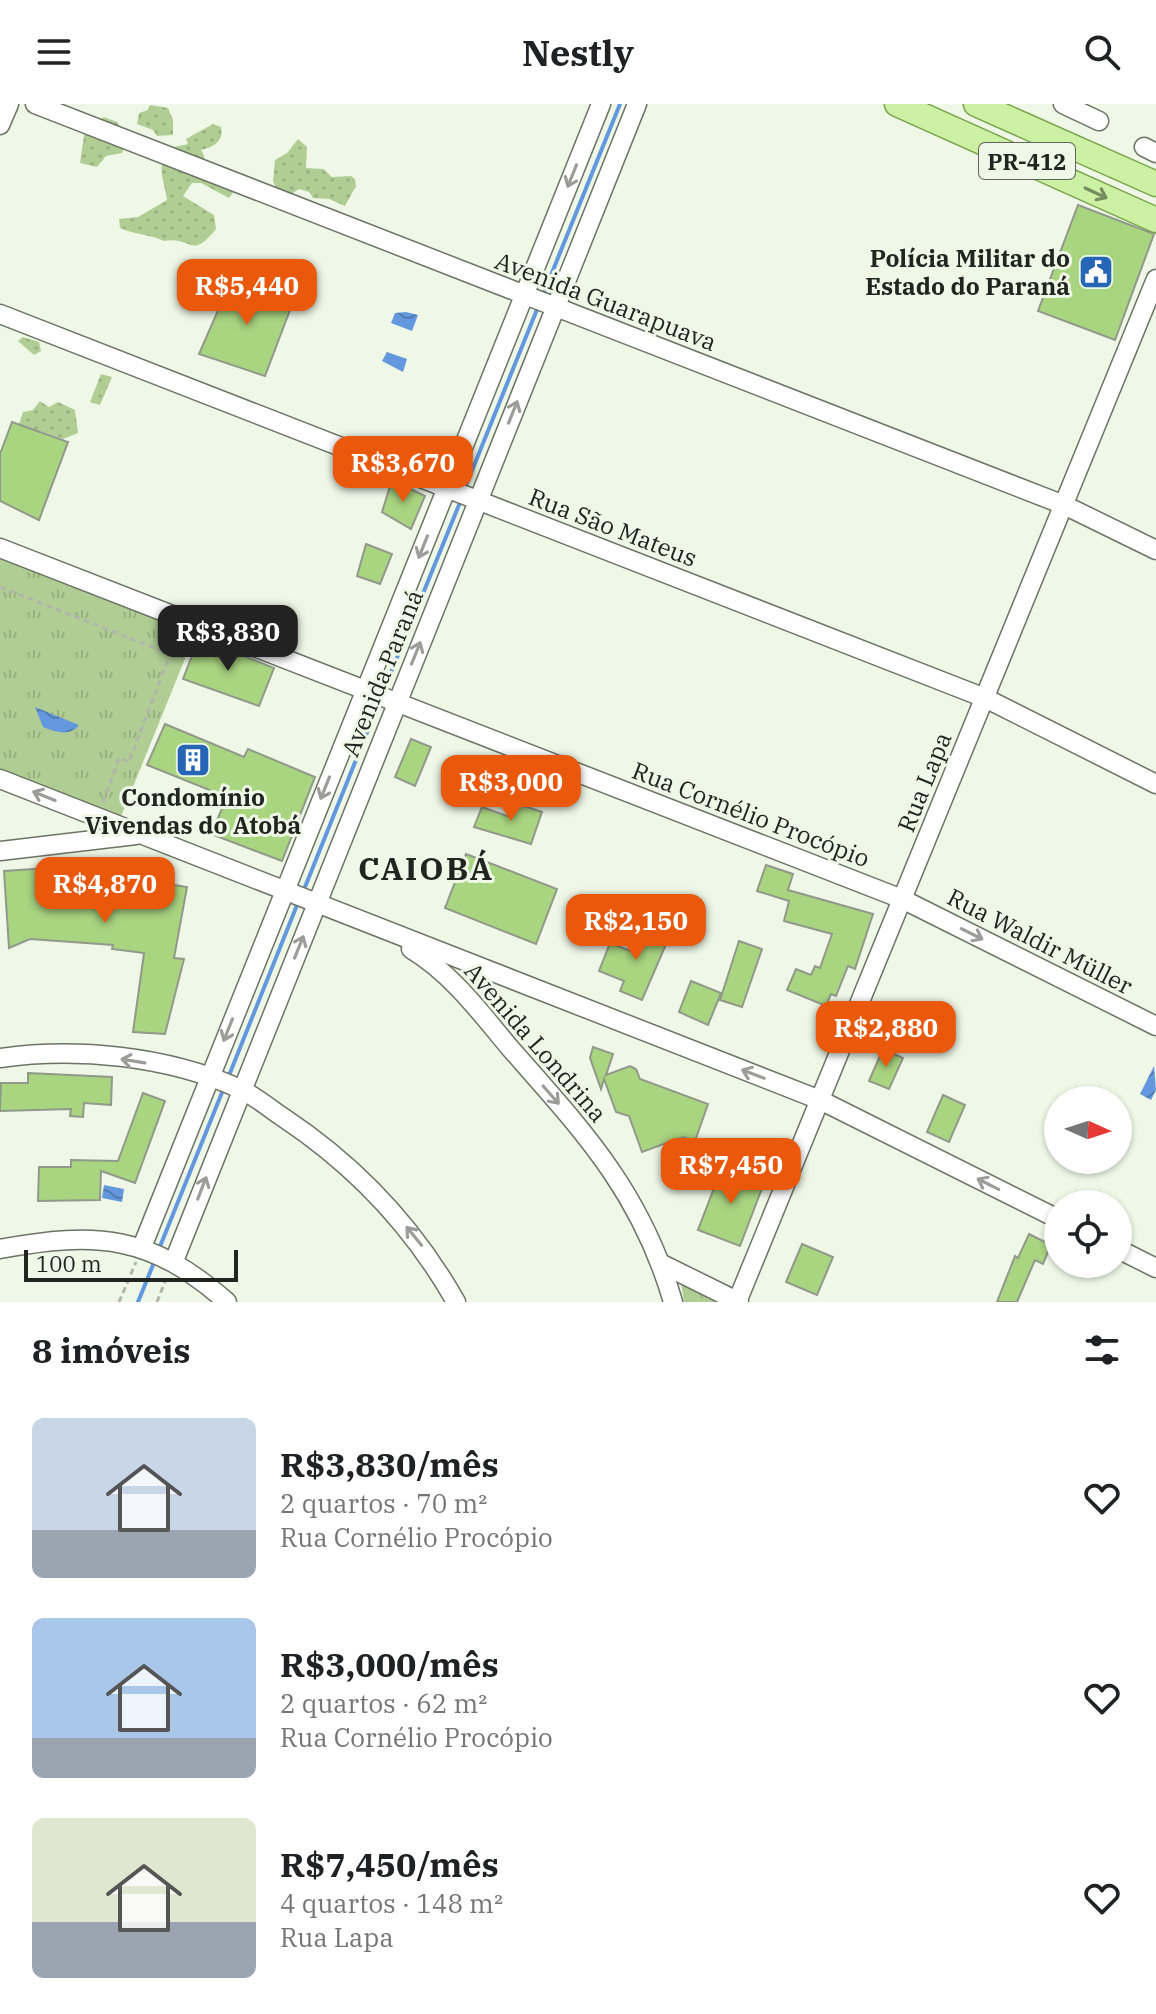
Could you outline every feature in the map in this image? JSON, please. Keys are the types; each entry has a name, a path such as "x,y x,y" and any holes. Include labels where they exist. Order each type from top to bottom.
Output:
{"main road":[{"name":"PR-412","path":"897,104 1156,220"},
{"name":"PR-412","path":"976,104 1156,184"}],"street":[{"path":"0,125 9,104"},
{"name":"Avenida Guarapuava","path":"35,104 1064,505 1156,550"},
{"path":"1063,104 1099,121"},
{"path":"598,105 633,112"},
{"name":"Avenida Paraná","path":"173,1260 316,904 393,701 527,296 598,105"},
{"name":"Avenida Paraná","path":"143,1248 284,891 368,691 552,305 633,112"},
{"name":"Rua Lapa","path":"738,1302 1156,279"},
{"name":"Rua São Mateus","path":"0,314 985,698 1156,784"},
{"name":"Rua Cornélio Procópio","path":"0,548 902,899"},
{"path":"0,779 820,1100 1044,1212"},
{"path":"0,851 139,835"},
{"name":"Rua Waldir Müller","path":"902,899 1156,1026"},
{"name":"Avenida Londrina","path":"374,927 416,952 457,987 607,1161 645,1222 673,1302"},
{"path":"457,987 463,972 477,967"},
{"path":"0,1058 43,1053 93,1055 210,1077 240,1088 352,1170 419,1242 456,1302"},
{"path":"0,1249 76,1239 143,1248 173,1260 227,1302"},
{"path":"1132,1256 1156,1268"},
{"path":"662,1264 738,1302"}],"path":[{"path":"0,587 170,654 129,762 119,758 97,818"},
{"path":"119,1302 143,1248"},
{"path":"157,1302 173,1260"}],"green space":[{"path":"150,105 168,108 173,120 173,135 157,136 153,130 137,124 139,113 148,110"},
{"path":"104,117 117,122 128,140 122,153 106,156 97,167 80,163 85,129"},
{"path":"213,124 221,127 221,136 213,145 201,150 212,167 232,173 237,187 229,198 201,183 192,183 183,196 214,215 216,229 196,246 164,241 120,228 119,219 138,217 167,200 162,173 165,155 170,148 188,144 186,139"},
{"path":"298,139 307,147 306,168 323,169 332,177 351,176 355,179 356,186 345,206 329,199 313,198 309,192 299,189 290,195 277,190 273,181 275,160 287,153"},
{"path":"23,337 39,342 41,351 34,355 18,341"},
{"path":"101,374 112,377 100,405 90,402"},
{"path":"40,401 49,407 58,402 75,410 78,433 63,439 19,424 23,412 33,410"},
{"path":"0,558 195,634 120,819 0,773"},
{"path":"681,1282 720,1302 684,1302"}],"water":[{"path":"395,313 418,315 412,331 391,323"},
{"path":"387,352 407,359 403,372 382,361"},
{"path":"35,707 79,725 67,732 43,727"},
{"path":"1154,1066 1156,1090 1151,1100 1140,1094"},
{"path":"104,1185 124,1189 122,1202 102,1198"}],"building":[{"name":"Polícia Militar do Estado do Paraná","path":"1078,205 1154,234 1115,340 1038,311"},
{"path":"233,276 293,302 265,376 199,354"},
{"path":"12,422 68,442 39,520 0,501 0,454"},
{"path":"392,480 425,496 411,529 382,512"},
{"path":"366,544 392,554 380,584 357,576"},
{"path":"199,638 274,668 259,706 183,679"},
{"path":"165,724 244,757 248,749 315,777 282,861 211,834 227,797 147,765"},
{"path":"411,739 431,747 415,786 395,777"},
{"path":"515,803 542,812 531,844 474,827 482,807 510,817"},
{"path":"466,854 557,889 536,944 445,908"},
{"path":"766,865 793,874 788,890 873,914 855,969 848,966 836,996 831,994 826,1006 787,990 796,969 811,975 815,966 820,968 832,934 784,921 789,901 757,891"},
{"path":"64,867 90,870 90,879 119,880 119,876 187,887 174,958 184,959 165,1034 133,1032 144,953 112,949 113,945 30,939 9,948 4,871"},
{"path":"643,925 670,935 642,1000 620,991 624,981 599,971 610,943 633,952"},
{"path":"739,941 762,949 742,1007 720,1000"},
{"path":"691,981 721,993 708,1025 679,1012"},
{"path":"593,1047 613,1054 606,1075 630,1066 636,1069 640,1079 708,1104 695,1141 683,1137 642,1152 629,1116 616,1112 604,1079 601,1089 590,1058"},
{"path":"883,1049 903,1058 889,1089 869,1081"},
{"path":"28,1073 112,1077 111,1105 84,1103 83,1117 70,1116 71,1109 0,1111 1,1083 28,1083"},
{"path":"143,1093 165,1101 135,1183 101,1171 100,1200 38,1201 39,1167 71,1167 71,1160 118,1161"},
{"path":"943,1095 965,1105 949,1142 927,1132"},
{"path":"722,1167 764,1183 740,1246 698,1230"},
{"path":"1029,1234 1044,1242 1043,1264 1035,1260 1017,1302 997,1302 1015,1256 1018,1258"},
{"path":"802,1244 833,1257 817,1295 786,1282"}],"waterway":[{"path":"543,295 620,104"},
{"path":"465,488 538,307"},
{"path":"383,692 461,500"},
{"path":"303,892 380,700"},
{"path":"228,1078 299,900"},
{"path":"159,1249 223,1090"},
{"path":"138,1302 155,1260"}],"place":[{"name":"Polícia Militar do Estado do Paraná","path":"1096,272"},
{"name":"Condomínio Vivendas do Atobá","path":"193,760"}],"district":[{"name":"CAIOBÁ","path":"426,868"}]}
